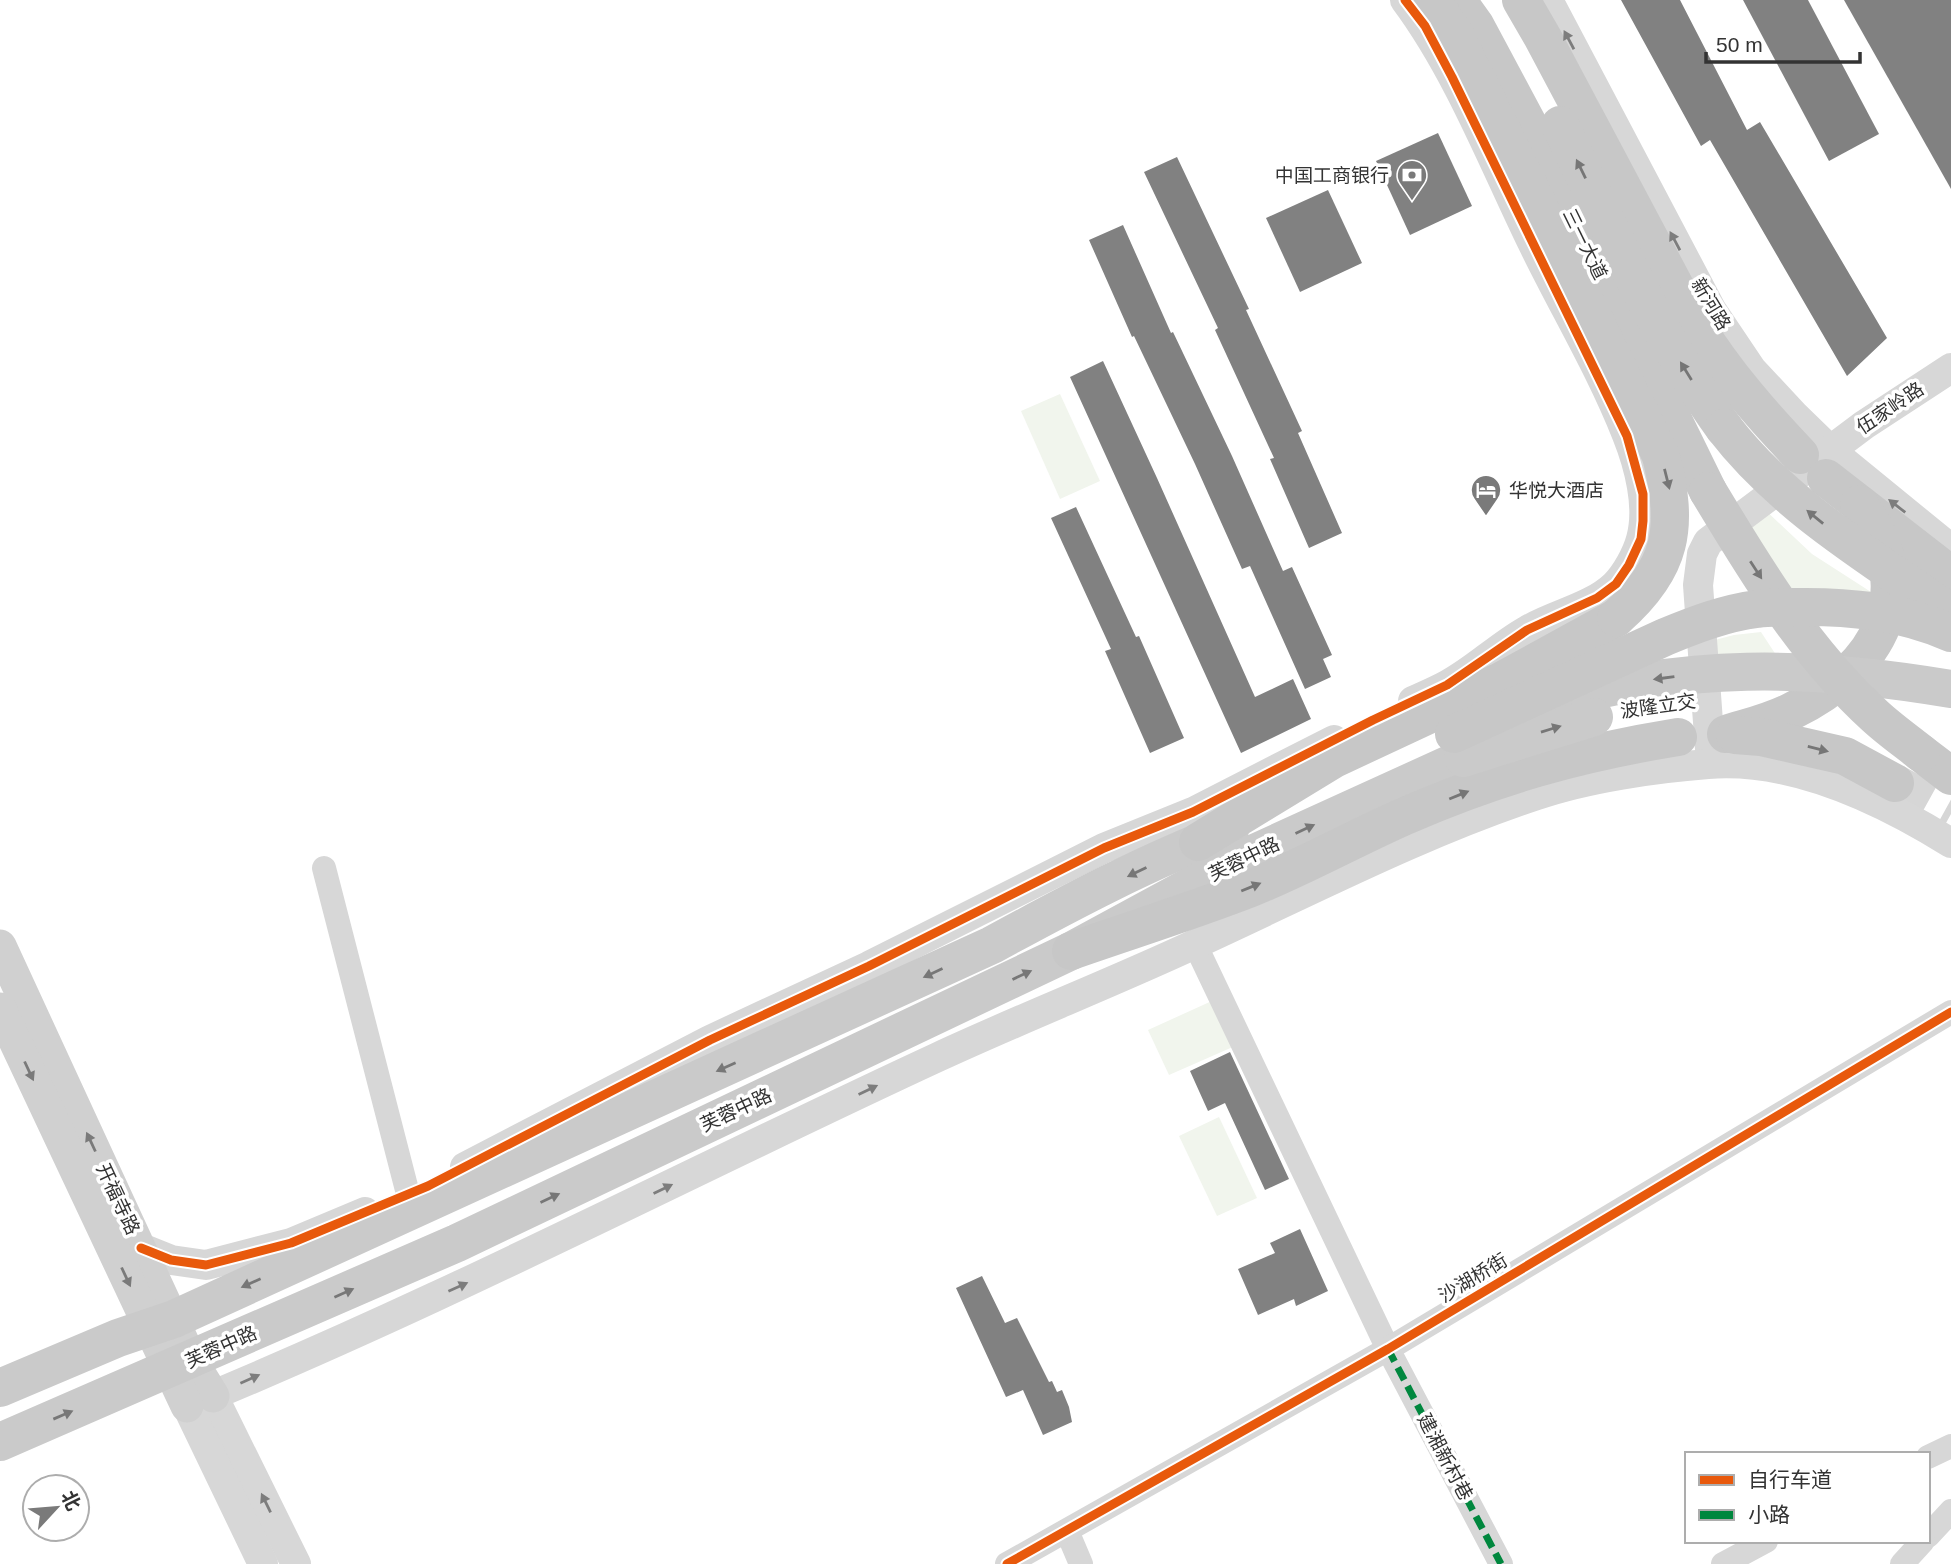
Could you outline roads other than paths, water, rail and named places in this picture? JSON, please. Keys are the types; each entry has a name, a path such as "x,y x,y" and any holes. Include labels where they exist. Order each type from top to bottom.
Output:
{"highway":[{"path":"1198,842 1334,759 1501,681 1616,618 1634,603 1651,581 1665,554 1672,521 1670,492 1661,456 1451,11 1432,0"},
{"name":"三一大道","path":"1492,0 1543,91 1649,306 1682,366 1724,428 1758,468 1817,520 1951,613"},
{"path":"1521,0 1678,295 1720,365 1757,411 1818,461 1859,504 1951,575"},
{"name":"三一大道","path":"1451,11 1475,25 1528,126 1708,491 1746,555 1805,641 1833,673 1875,716 1936,760"},
{"path":"1719,749 1809,702 1853,670 1871,649 1881,629 1890,589 1887,560 1881,539 1859,504"},
{"path":"1458,746 1665,636 1694,625 1757,609 1833,606 1867,609 1904,617 1951,633"},
{"path":"1071,951 1252,887 1405,816 1485,784 1545,764 1678,737"},
{"path":"1719,749 1761,737 1845,756 1895,783"},
{"path":"1936,760 1951,776"}],"main road":[{"name":"波隆立交","path":"1458,746 1548,704 1614,685 1699,674 1783,671 1822,673 1951,689"},
{"path":"1334,759 1447,685"},
{"name":"波隆立交","path":"1458,746 1514,740 1609,713 1704,699 1754,695 1821,696 1951,715"},
{"name":"芙蓉中路","path":"0,1388 161,1323 992,945 1198,842 1458,746"},
{"name":"芙蓉中路","path":"0,1442 457,1243 1071,951 1458,746"},
{"name":"开福寺路","path":"0,946 141,1248 161,1323"},
{"name":"开福寺路","path":"0,1009 200,1401"}],"street":[{"path":"141,1248 171,1259 206,1265 290,1243 428,1186 710,1040 869,966 1104,848 1193,812 1447,685 1527,630 1597,598 1616,584 1629,565 1641,539 1643,494 1627,436 1452,77 1425,26 1405,0"},
{"name":"新河路","path":"1548,0 1711,309 1752,369 1794,415 1818,461 1951,548"},
{"name":"伍家岭路","path":"1702,554 1708,542 1719,532 1898,401 1951,368"},
{"path":"1641,539 1702,554 1698,585 1719,749"},
{"path":"200,1401 488,1273 939,1056 1195,944 1391,854 1542,793 1635,774 1719,749 1758,766 1804,776 1888,806 1951,843"},
{"path":"324,868 408,1194"},
{"name":"建湘新村巷","path":"1195,944 1388,1349 1501,1564"},
{"name":"沙湖桥街","path":"1007,1564 1388,1349 1951,1012"},
{"name":"开福寺路","path":"200,1401 263,1564"},
{"name":"开福寺路","path":"200,1401 296,1564"},
{"path":"1930,1456 1951,1446"},
{"path":"1930,1534 1951,1511"},
{"path":"1067,1531 1081,1564"},
{"path":"1723,1564 1762,1543"},
{"path":"1902,1564 1921,1543"}],"tunnel":[{"path":"1895,783 1951,814"}],"place":[{"name":"中国工商银行","path":"1412,202"},
{"name":"华悦大酒店","path":"1486,517"}]}
